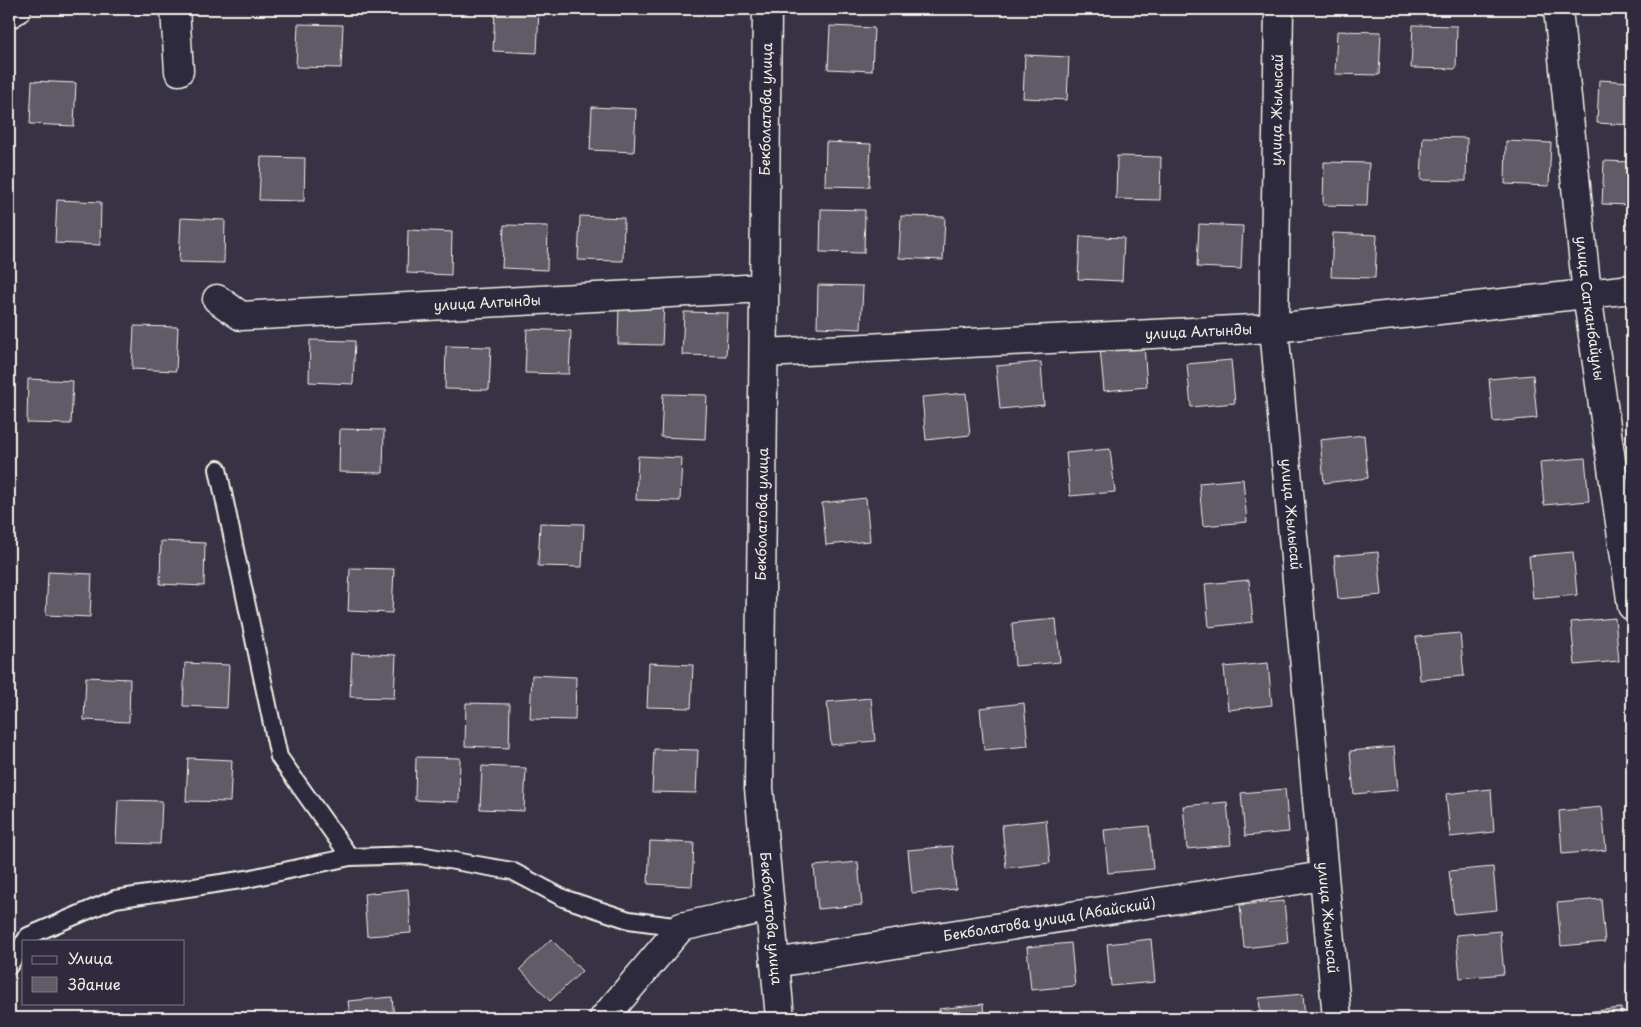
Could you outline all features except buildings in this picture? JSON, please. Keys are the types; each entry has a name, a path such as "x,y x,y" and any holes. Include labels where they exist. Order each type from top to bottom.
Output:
{"street":[{"path":"9,14 17,9"},
{"path":"175,9 179,71"},
{"name":"Бекболатова улица","path":"767,9 759,788 780,1018"},
{"name":"улица Жылысай","path":"1279,9 1274,328 1337,1018"},
{"name":"улица Сатканбайулы","path":"1558,9 1587,294 1632,606"},
{"name":"улица Алтынды","path":"217,299 241,316 764,288"},
{"name":"улица Алтынды","path":"764,353 1274,328 1632,289"},
{"name":"Бекболатова улица (Абайский)","path":"775,963 1323,876"},
{"path":"604,1018 681,927 770,907"}],"lane":[{"path":"218,469 279,757 350,857"},
{"path":"25,940 28,936 115,899 247,878 350,857 420,855 512,872 563,898 629,920 681,927"},
{"path":"9,966 22,945"}]}
